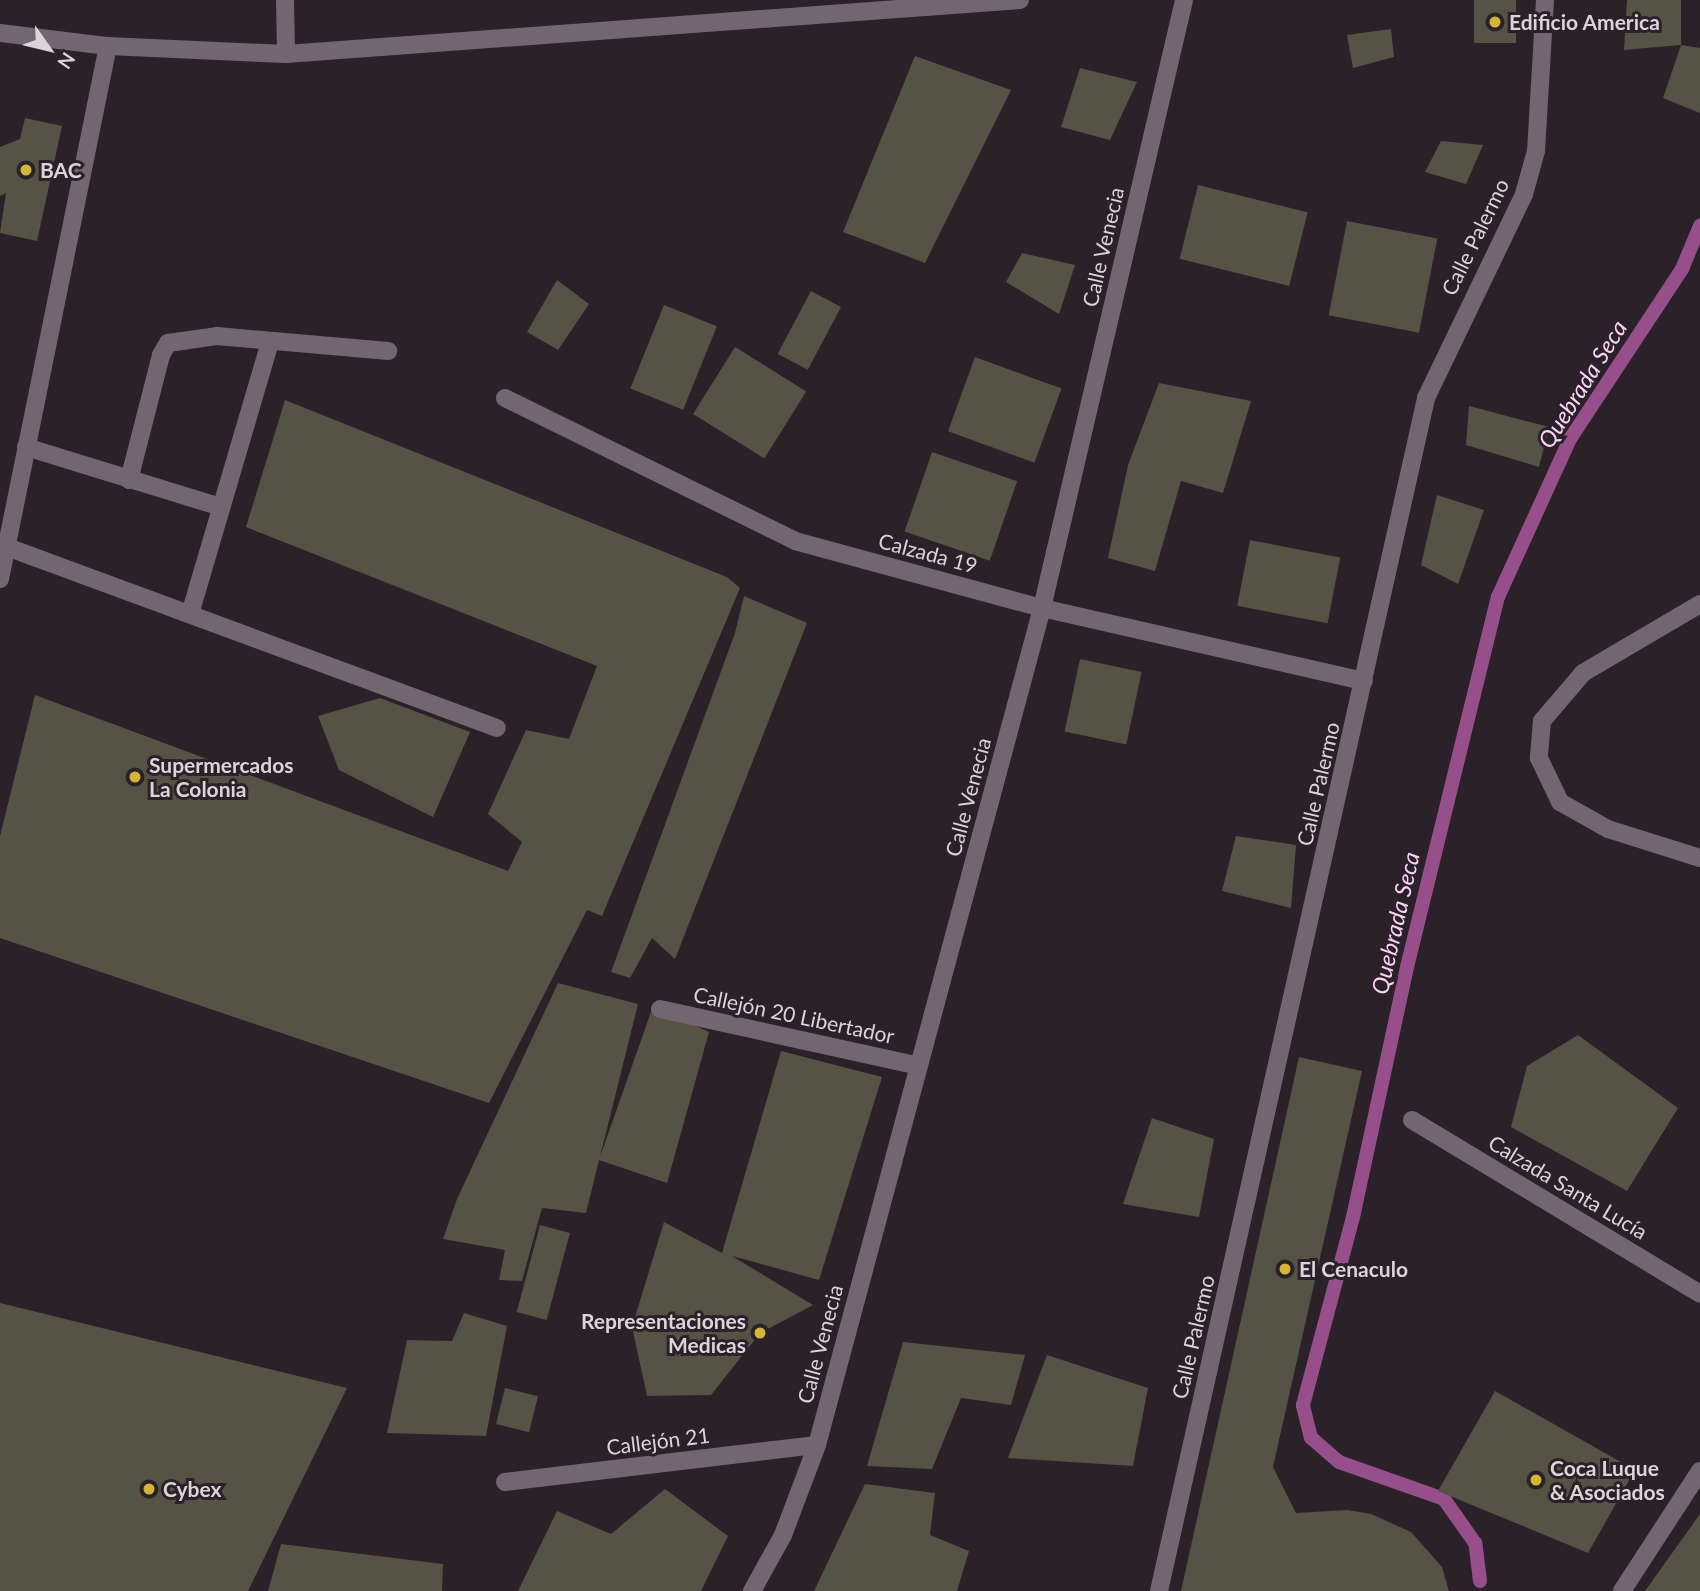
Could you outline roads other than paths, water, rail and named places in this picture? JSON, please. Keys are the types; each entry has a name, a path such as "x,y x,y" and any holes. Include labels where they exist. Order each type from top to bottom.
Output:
{"street":[{"path":"285,0 286,54"},
{"path":"0,33 108,46 286,54 1020,0"},
{"name":"Calle Venecia","path":"752,1591 783,1535 817,1445 1042,608 1184,0"},
{"name":"Calle Palermo","path":"1159,1591 1426,398 1524,194 1536,151 1545,0"},
{"path":"0,579 108,46"},
{"path":"129,480 161,355 168,343 217,336 388,351"},
{"path":"190,614 270,342"},
{"name":"Calzada 19","path":"505,398 795,541 1042,608 1364,681"},
{"path":"26,447 220,507"},
{"path":"7,547 497,728"},
{"path":"1700,604 1583,673 1542,720 1539,758 1560,802 1608,830 1700,858"},
{"name":"Callejón 20 Libertador","path":"660,1009 919,1066"},
{"name":"Calzada Santa Lucía","path":"1412,1120 1700,1294"},
{"name":"Callejón 21","path":"505,1482 817,1445"},
{"path":"1622,1591 1700,1471"}],"waterway":[{"name":"Quebrada Seca","path":"1480,1581 1475,1543 1444,1499 1339,1462 1311,1438 1303,1405 1353,1217 1407,967 1498,597 1570,439 1682,269 1700,226"}],"place":[{"name":"Edificio America","path":"1495,22"},
{"name":"BAC","path":"26,170"},
{"name":"Supermercados La Colonia","path":"135,777"},
{"name":"El Cenaculo","path":"1285,1269"},
{"name":"Representaciones Medicas","path":"760,1333"},
{"name":"Coca Luque & Asociados","path":"1536,1480"},
{"name":"Cybex","path":"149,1489"}]}
